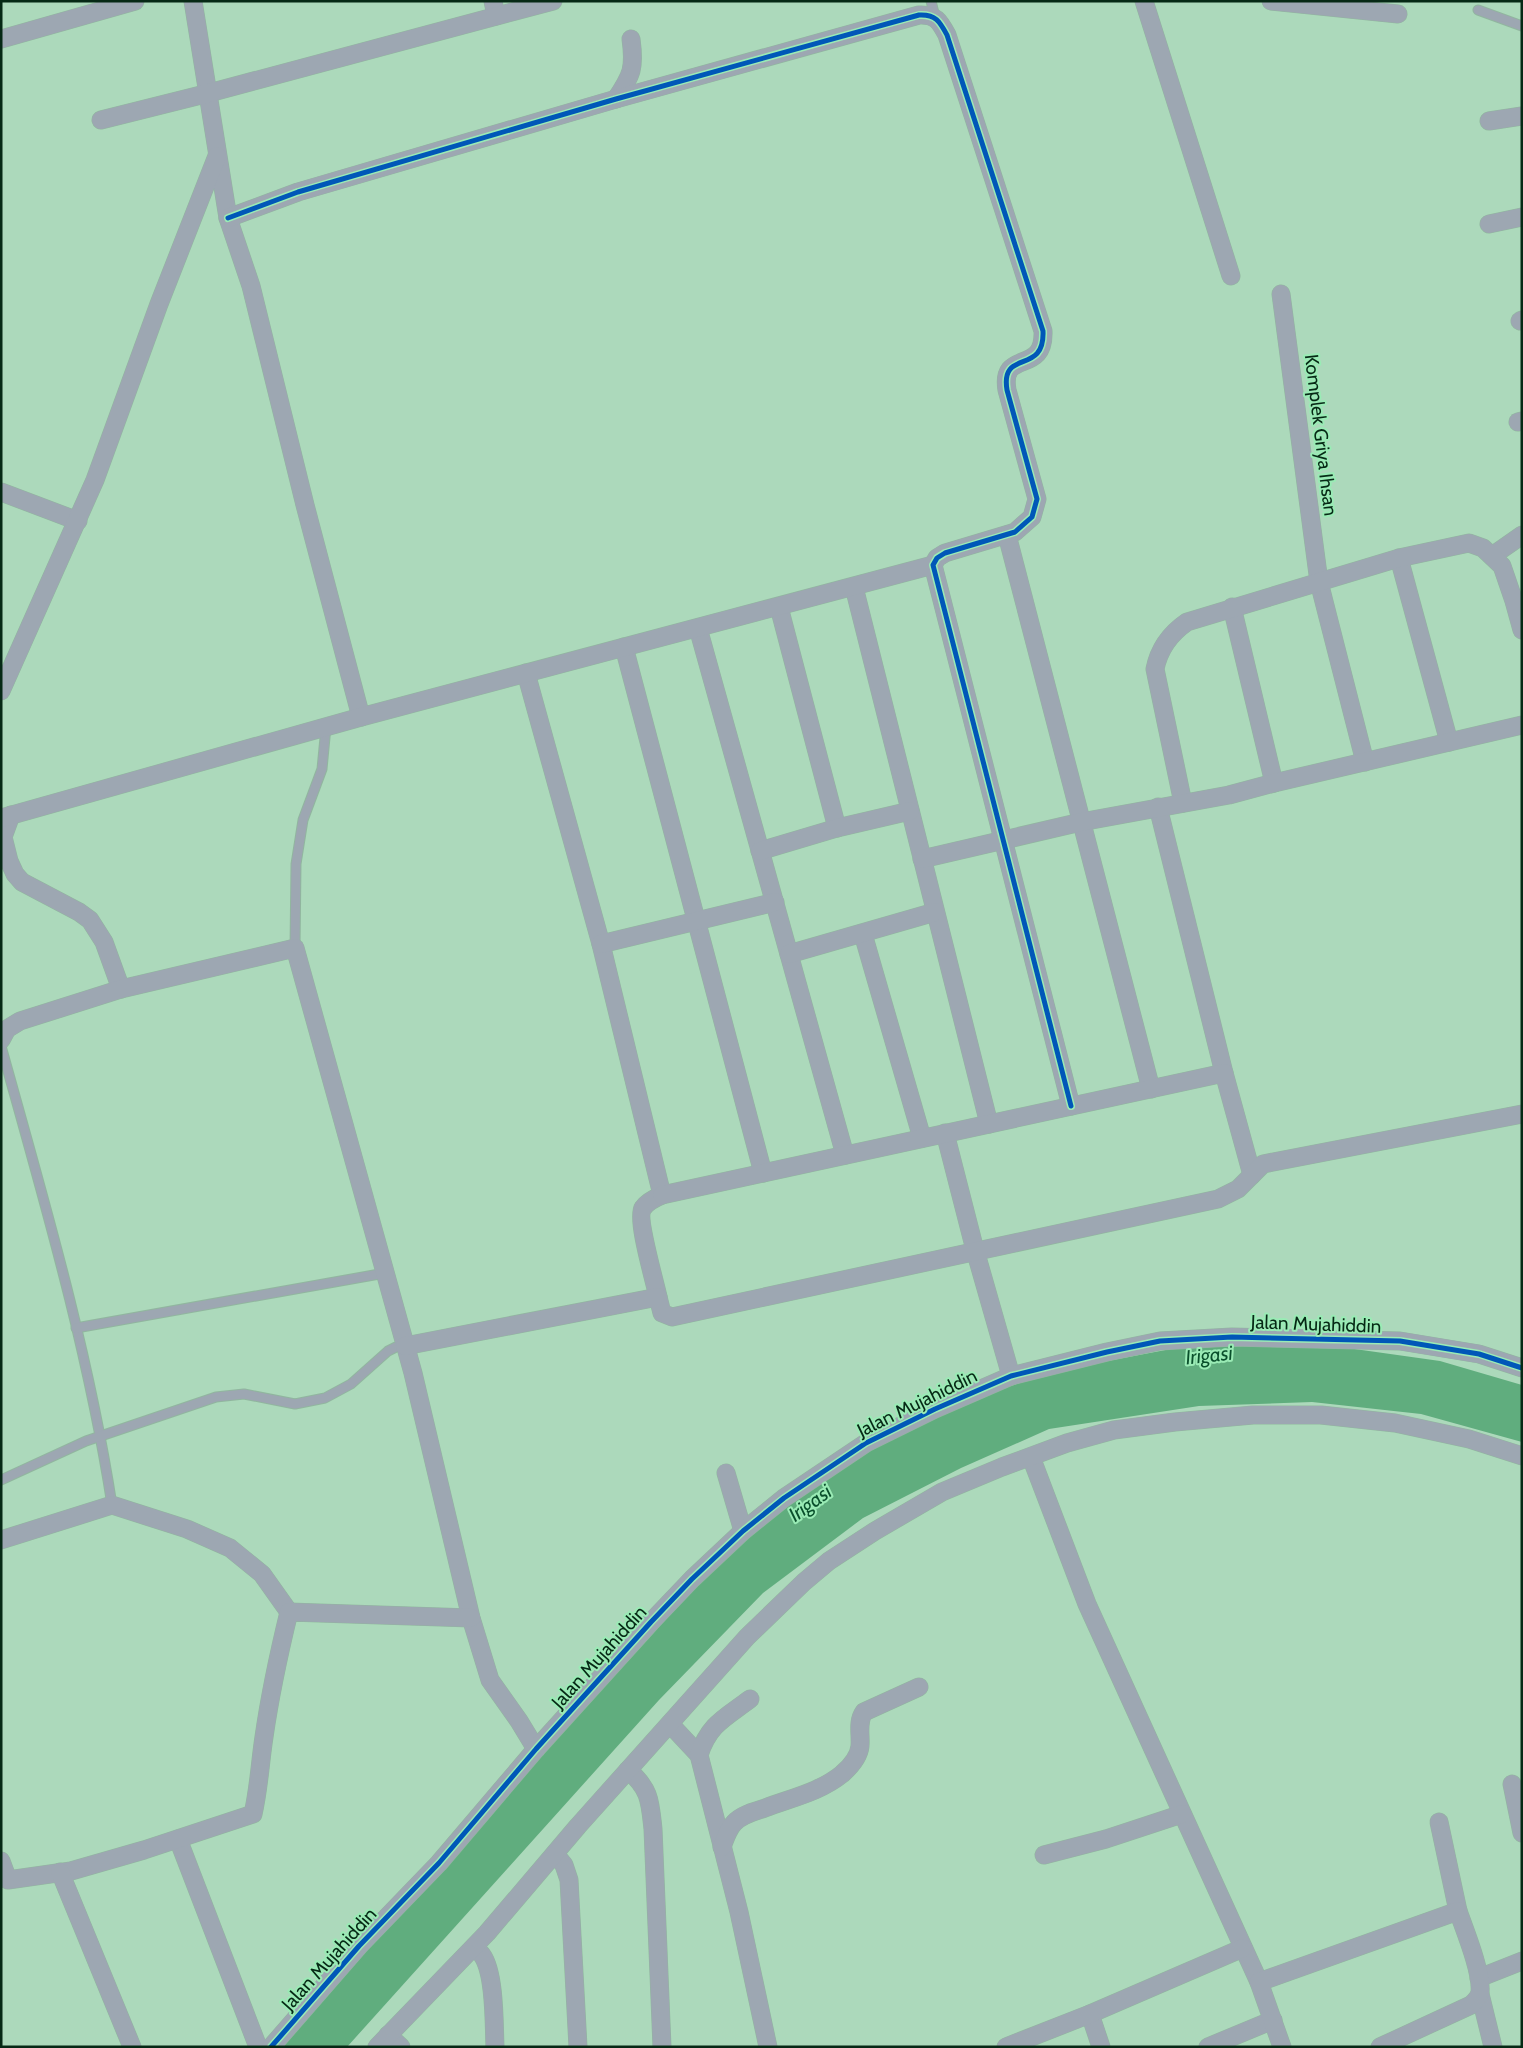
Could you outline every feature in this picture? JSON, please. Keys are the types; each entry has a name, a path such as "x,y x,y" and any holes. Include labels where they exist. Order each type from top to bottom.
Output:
{"street":[{"path":"1,39 136,1"},
{"path":"193,1 228,218 251,286 305,505 361,717"},
{"path":"100,120 208,93 494,9 553,1"},
{"path":"1144,1 1231,276"},
{"path":"1271,1 1390,10"},
{"path":"228,218 298,192 919,15 933,9 948,35 1043,331 1043,343 1037,354 1008,370 1006,376 1007,390 1037,499 1032,517 1015,532 945,553 937,558 933,565 1071,1106"},
{"path":"616,100 626,85 632,70 634,61 631,39"},
{"path":"1490,121 1522,116"},
{"path":"1,691 95,480 159,304 218,154"},
{"path":"1489,224 1522,217"},
{"name":"Komplek Griya Ihsan","path":"1281,294 1319,582 1365,762"},
{"path":"1,492 78,521"},
{"path":"1007,534 1151,1088"},
{"path":"1492,556 1522,535"},
{"path":"1183,803 1155,669 1157,658 1164,646 1175,630 1187,622 1399,558 1469,543 1483,548 1502,566 1522,630"},
{"path":"1399,558 1449,742"},
{"path":"122,990 104,942 90,920 79,912 22,882 15,874 3,837 6,816 326,726 933,565"},
{"path":"854,587 989,1124"},
{"path":"779,607 836,828"},
{"path":"1232,607 1274,783"},
{"path":"698,628 845,1155"},
{"path":"624,647 763,1173"},
{"path":"526,673 600,944 662,1194"},
{"path":"922,858 1081,822 1229,795 1522,725"},
{"path":"1158,807 1224,1073 1252,1176"},
{"path":"760,851 836,828 910,811"},
{"path":"600,944 774,902"},
{"path":"789,954 935,912"},
{"path":"863,934 922,1138"},
{"path":"1,1040 7,1029 20,1021 122,990 295,948 406,1346 471,1618 490,1680 536,1749"},
{"path":"1224,1073 662,1194 650,1201 642,1209 641,1214 643,1232 662,1313 667,1317 672,1317 1218,1199 1238,1189 1263,1164 1522,1114"},
{"path":"945,1133 975,1250 1011,1376"},
{"path":"406,1346 658,1297"},
{"name":"Jalan Mujahiddin","path":"270,2047 359,1946 439,1862 536,1749 651,1622 743,1531 784,1498 866,1443 935,1409 1011,1376 1107,1352 1160,1342 1232,1337 1400,1341 1479,1354 1522,1368"},
{"path":"389,2043 747,1637 804,1582 829,1562 875,1531 942,1492 1002,1466 1114,1430 1253,1415 1321,1415 1395,1423 1469,1440 1522,1456"},
{"path":"1031,1457 1087,1604 1259,1982 1282,2047"},
{"path":"726,1473 743,1531"},
{"path":"1,1540 112,1505 187,1529 230,1548 262,1574 289,1612 272,1692 264,1739 259,1788 253,1814 71,1871 5,1883 1,1861"},
{"path":"289,1612 471,1618"},
{"path":"722,1847 734,1823 740,1818 812,1792 832,1782 843,1773 857,1755 860,1746 860,1723 864,1712 919,1687"},
{"path":"699,1756 708,1734 716,1724 750,1699"},
{"path":"670,1724 699,1756 739,1912 768,2047"},
{"path":"628,1770 640,1780 650,1799 653,1829 662,2047"},
{"path":"1512,1784 1522,1833"},
{"path":"1044,1855 1106,1840 1182,1814"},
{"path":"1439,1822 1458,1911 1480,1986 1493,2047"},
{"path":"178,1839 258,2047"},
{"path":"554,1854 564,1865 569,1880 578,2047"},
{"path":"60,1872 132,2047"},
{"path":"1259,1982 1458,1911"},
{"path":"473,1948 482,1955 489,1975 492,1989 495,2047"},
{"path":"1006,2047 1090,2014 1243,1948"},
{"path":"1380,2047 1471,2005 1480,1986 1522,1961"},
{"path":"1090,2014 1101,2047"},
{"path":"1208,2047 1273,2020"}],"lane":[{"path":"1478,10 1522,26"},
{"path":"295,948 296,864 303,820 322,769 326,726"},
{"path":"1,1046 49,1215 101,1436 112,1505"},
{"path":"76,1328 385,1273"},
{"path":"1,1480 86,1441 216,1397 244,1394 295,1404 325,1398 351,1384 388,1351 396,1347 406,1346"}],"water":[{"name":"Irigasi","path":"1319,1344 1440,1361 1522,1385 1522,1442 1421,1414 1312,1402 1199,1406 1049,1429 961,1468 863,1518 763,1593 659,1700 347,2047 276,2047 739,1539 820,1477 955,1405 1055,1371 1176,1348"}],"cycle path":[{"path":"228,218 298,192 616,99 919,15 933,17 940,23 947,35 1043,331 1042,345 1037,353 1010,369 1007,377 1007,390 1037,499 1032,517 1015,532 945,553 937,558 933,565 1071,1106"},
{"path":"271,2047 359,1946 439,1863 536,1749 692,1579 743,1531 784,1498 866,1443 935,1409 1011,1376 1160,1341 1232,1337 1400,1341 1479,1354 1522,1368"}]}
